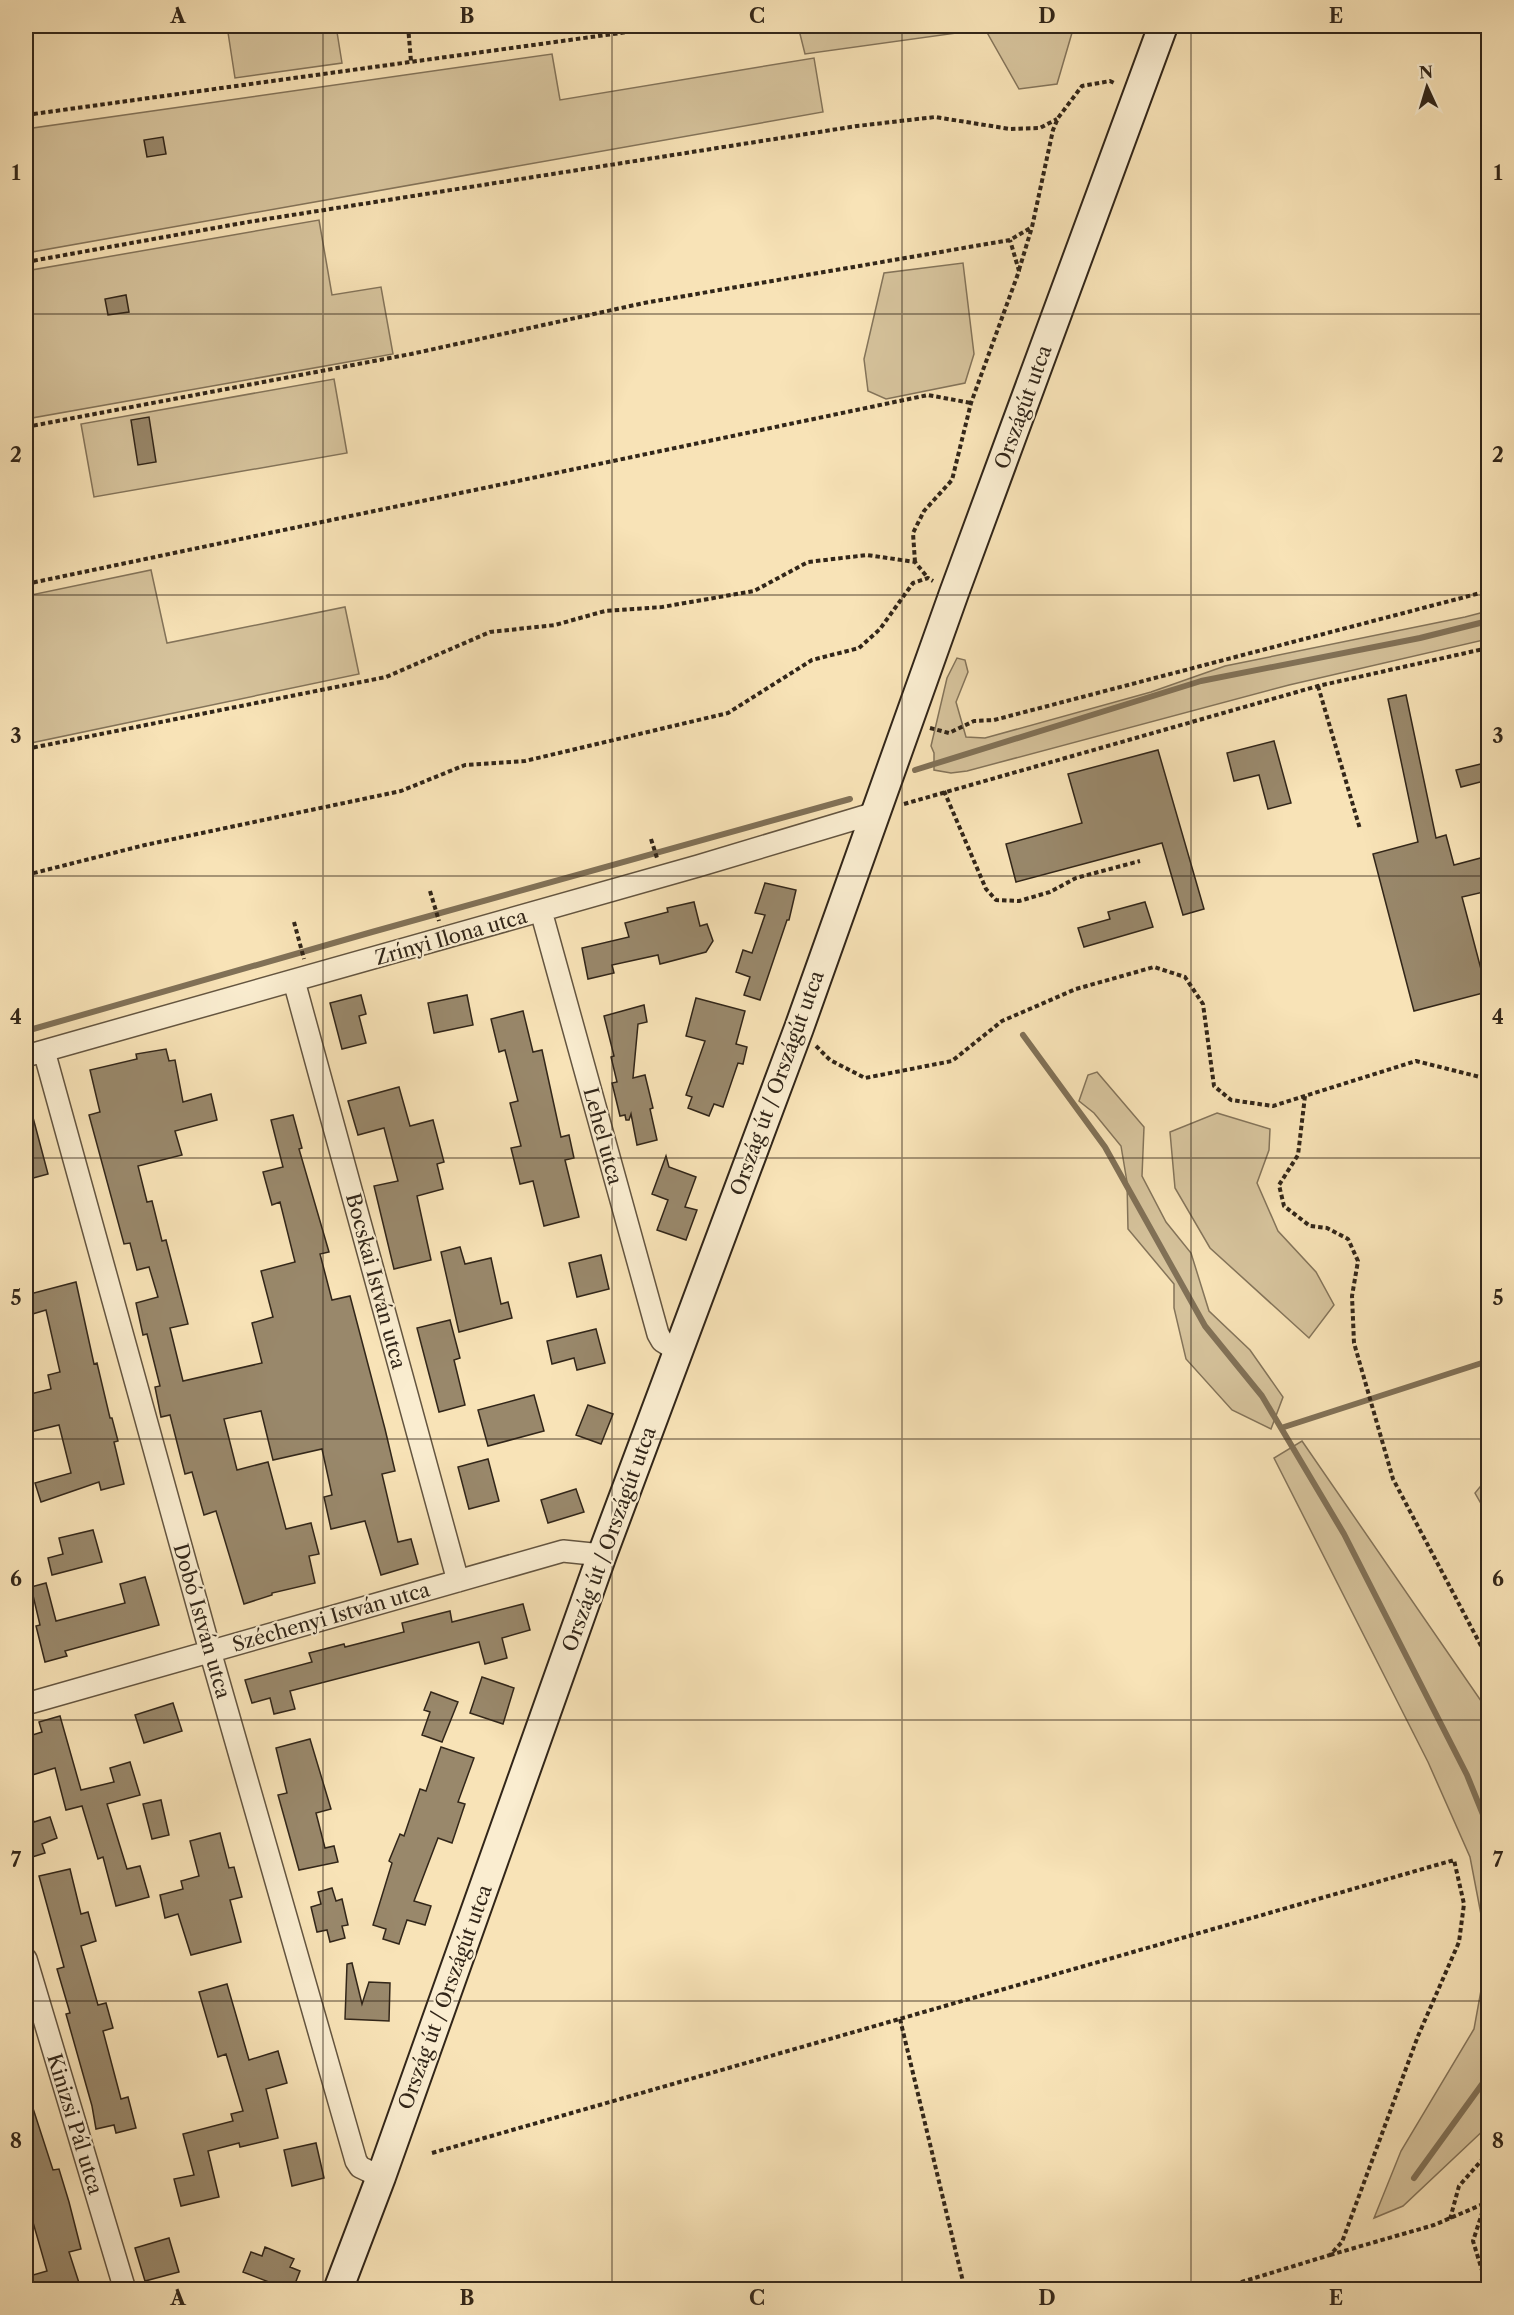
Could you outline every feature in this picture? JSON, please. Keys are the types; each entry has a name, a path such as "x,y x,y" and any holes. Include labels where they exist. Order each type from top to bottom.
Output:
{"main road":[{"name":"Országút utca","path":"879,801 1163,26"},
{"name":"Ország út / Országút utca","path":"338,2289 381,2177 602,1555 799,1028 879,801"}],"street":[{"name":"Zrínyi Ilona utca","path":"35,1053 541,911 879,801"},
{"name":"Lehel utca","path":"541,911 658,1334 662,1341 678,1351"},
{"name":"Bocskai István utca","path":"294,981 458,1581"},
{"name":"Dobó István utca","path":"35,1053 356,2161 360,2167 381,2177"},
{"name":"Széchenyi István utca","path":"26,1704 563,1551 602,1555"},
{"name":"Kinizsi Pál utca","path":"26,1959 125,2289"}],"path":[{"path":"408,26 411,61"},
{"path":"26,115 671,26"},
{"path":"954,593 928,578 915,562 913,533 924,511 952,480 971,403 1019,271 1032,227 1053,130 1058,118 1082,86 1110,81 1140,92"},
{"path":"26,262 248,222 856,126 935,117 1020,129 1040,128 1058,118"},
{"path":"26,427 411,354 644,303 1010,240 1032,227"},
{"path":"1010,240 1019,271"},
{"path":"26,584 928,395 971,403"},
{"path":"26,749 386,677 490,632 555,625 605,611 662,607 754,591 808,562 867,555 915,562"},
{"path":"26,875 145,845 401,791 465,765 525,761 728,714 812,660 859,648 880,630 913,582 928,578"},
{"path":"908,721 949,733 974,721 994,720 1488,591"},
{"path":"879,801 944,791 1318,686 1488,648"},
{"path":"1318,686 1360,829"},
{"path":"944,791 986,889 996,900 1020,901 1050,892 1076,878 1140,861"},
{"path":"651,839 658,861"},
{"path":"430,891 440,922"},
{"path":"294,922 305,960"},
{"path":"799,1028 830,1060 865,1078 952,1061 1002,1021 1076,989 1154,967 1185,977 1203,1004 1215,1086 1231,1101 1274,1106 1416,1061 1488,1079"},
{"path":"1305,1096 1298,1155 1279,1185 1284,1206 1310,1226 1327,1228 1348,1239 1358,1261 1352,1296 1354,1343 1393,1479 1488,1659"},
{"path":"432,2153 1454,1860 1464,1904 1459,1942 1418,2036 1342,2242 1330,2255"},
{"path":"900,2019 965,2289"},
{"path":"1450,2219 1459,2186 1488,2153"},
{"path":"1215,2289 1450,2219 1487,2203"},
{"path":"1487,2203 1473,2241 1488,2289"}],"shaded area":[{"path":"227,26 336,26 342,63 235,78"},
{"path":"798,26 1074,26 1057,84 1019,89 985,29 805,54"},
{"path":"552,54 560,100 814,58 823,112 26,253 26,129"},
{"path":"319,220 332,295 381,287 393,354 26,419 26,349 32,348 26,311 26,271"},
{"path":"963,263 974,354 965,383 886,399 868,391 864,359 884,273"},
{"path":"334,379 347,453 94,497 81,424"},
{"path":"151,570 167,643 345,607 359,674 26,744 26,596"},
{"path":"1488,611 1488,639 1289,685 967,771 951,773 934,770 934,753 931,746 947,678 957,658 965,660 968,672 956,702 966,737 985,738 1151,692 1225,666"},
{"path":"1097,1072 1144,1127 1142,1176 1166,1222 1191,1253 1209,1311 1250,1350 1283,1397 1271,1429 1232,1410 1186,1359 1174,1308 1174,1284 1128,1229 1127,1182 1121,1146 1094,1113 1079,1101 1088,1075"},
{"path":"1217,1113 1270,1129 1269,1150 1257,1183 1278,1231 1316,1272 1334,1305 1309,1338 1210,1248 1175,1188 1170,1132"},
{"path":"1302,1441 1488,1711 1488,1951 1470,1857 1428,1762 1274,1458"},
{"path":"1488,1477 1488,1516 1475,1493"},
{"path":"1488,1952 1488,2126 1403,2206 1374,2218 1401,2151 1474,2029"}],"building":[{"path":"163,137 166,154 147,157 144,140"},
{"path":"126,295 129,312 108,315 105,299"},
{"path":"149,417 156,462 138,465 131,420"},
{"path":"1406,695 1436,838 1446,835 1454,865 1488,856 1488,891 1462,897 1487,992 1414,1011 1373,854 1418,842 1388,699"},
{"path":"1274,741 1291,803 1268,809 1259,775 1234,781 1227,753"},
{"path":"1158,750 1204,909 1183,915 1162,843 1016,882 1006,844 1082,823 1068,774"},
{"path":"1485,763 1488,780 1461,787 1456,770"},
{"path":"765,883 796,890 789,920 787,920 760,1000 744,995 750,977 736,972 743,950 752,953 765,915 755,913"},
{"path":"694,902 700,926 707,924 713,941 706,952 660,964 658,955 612,965 614,973 588,979 582,948 629,937 625,923 668,912 667,908"},
{"path":"1145,902 1153,927 1084,947 1078,928 1110,919 1108,912"},
{"path":"361,995 366,1014 359,1016 366,1043 342,1049 330,1003"},
{"path":"467,995 473,1025 434,1033 428,1003"},
{"path":"696,998 745,1011 736,1044 747,1047 743,1064 738,1063 723,1107 714,1104 709,1116 688,1108 692,1097 686,1095 705,1041 686,1036"},
{"path":"644,1005 647,1022 638,1024 633,1078 645,1075 653,1108 650,1109 657,1140 637,1145 631,1114 629,1120 626,1120 625,1115 620,1116 612,1083 617,1082 611,1057 614,1056 604,1016"},
{"path":"523,1011 533,1052 542,1050 561,1137 569,1135 574,1158 565,1160 579,1217 544,1226 533,1181 520,1184 511,1148 521,1146 510,1103 518,1101 505,1050 499,1052 491,1019"},
{"path":"166,1049 169,1061 175,1060 183,1102 211,1094 217,1120 175,1131 182,1155 138,1166 147,1202 152,1201 162,1241 166,1240 188,1324 170,1328 183,1381 262,1363 252,1323 273,1317 261,1271 295,1262 280,1202 272,1205 263,1172 283,1167 271,1120 293,1115 302,1148 299,1149 329,1252 320,1254 332,1300 350,1296 385,1429 395,1471 382,1474 398,1542 411,1539 418,1564 381,1575 365,1521 331,1529 324,1497 332,1495 322,1449 273,1460 261,1411 224,1419 237,1470 268,1462 286,1529 311,1523 319,1554 309,1556 315,1583 272,1593 272,1595 244,1604 216,1511 204,1515 192,1472 185,1474 170,1415 161,1417 155,1387 160,1386 147,1334 143,1335 136,1303 158,1297 149,1267 137,1270 130,1243 124,1244 89,1115 100,1112 90,1070 137,1059 136,1054"},
{"path":"399,1087 410,1126 433,1120 444,1162 437,1164 443,1189 417,1196 431,1260 394,1269 374,1186 398,1181 384,1128 358,1135 348,1101"},
{"path":"31,1110 48,1174 26,1180 26,1111"},
{"path":"666,1156 669,1167 696,1177 685,1207 697,1210 686,1240 657,1230 668,1200 652,1194"},
{"path":"460,1247 465,1264 491,1258 501,1304 508,1302 512,1318 459,1332 441,1252"},
{"path":"601,1255 609,1289 577,1297 569,1263"},
{"path":"76,1282 94,1364 97,1363 118,1441 114,1442 124,1484 101,1490 99,1482 41,1502 35,1483 71,1473 59,1425 26,1433 26,1395 51,1389 48,1375 60,1372 46,1310 26,1316 26,1295"},
{"path":"450,1320 460,1358 454,1360 465,1405 439,1412 417,1328"},
{"path":"596,1329 605,1363 577,1370 574,1358 552,1364 547,1341"},
{"path":"534,1395 544,1431 488,1446 478,1410"},
{"path":"588,1405 613,1414 601,1444 576,1435"},
{"path":"488,1459 499,1501 469,1509 458,1467"},
{"path":"576,1489 584,1512 548,1523 541,1500"},
{"path":"93,1530 102,1562 52,1575 48,1558 63,1554 59,1538"},
{"path":"145,1577 159,1625 65,1651 67,1656 45,1662 36,1626 40,1625 31,1587 46,1583 56,1621 125,1603 120,1584"},
{"path":"523,1604 530,1630 502,1638 507,1658 485,1664 479,1642 290,1691 295,1709 274,1714 270,1698 252,1703 245,1680 312,1662 309,1653 344,1644 345,1647 404,1632 402,1623 450,1611 452,1622"},
{"path":"482,1677 514,1688 503,1724 470,1713"},
{"path":"431,1692 458,1702 442,1742 422,1735 430,1712 424,1710"},
{"path":"173,1703 182,1731 144,1743 135,1715"},
{"path":"60,1716 81,1790 114,1782 110,1768 130,1762 140,1795 107,1804 127,1869 140,1866 149,1897 116,1906 103,1857 98,1859 82,1806 66,1810 55,1768 26,1777 26,1737 42,1732 39,1722"},
{"path":"310,1739 331,1809 316,1813 325,1848 334,1846 338,1862 299,1870 278,1795 287,1793 276,1748"},
{"path":"441,1747 474,1758 458,1802 465,1804 452,1843 438,1838 414,1901 431,1906 425,1925 407,1920 399,1944 383,1939 386,1929 373,1925 392,1863 389,1861 400,1834 404,1836 420,1789 426,1791"},
{"path":"161,1800 169,1835 152,1839 143,1804"},
{"path":"26,1805 28,1805 34,1822 50,1817 57,1838 42,1844 45,1853 26,1859"},
{"path":"220,1833 229,1868 234,1867 242,1897 230,1900 241,1942 191,1955 178,1914 165,1918 160,1895 183,1889 181,1881 199,1876 190,1841"},
{"path":"70,1869 81,1914 88,1912 96,1941 81,1946 98,2005 106,2003 113,2028 103,2031 121,2099 128,2097 136,2128 116,2133 114,2125 96,2129 92,2106 66,2014 70,2013 57,1969 64,1967 39,1876"},
{"path":"332,1888 336,1901 342,1899 348,1925 342,1926 345,1938 330,1942 327,1930 317,1932 311,1907 321,1904 318,1892"},
{"path":"352,1963 362,2004 369,1982 390,1983 389,2021 345,2019 347,1964"},
{"path":"227,1984 249,2060 278,2051 287,2083 266,2089 278,2138 240,2147 239,2143 208,2151 219,2197 181,2206 174,2179 194,2175 183,2134 233,2121 231,2114 243,2111 226,2054 218,2057 199,1992"},
{"path":"26,2096 29,2096 53,2170 59,2169 69,2202 81,2249 69,2252 81,2289 26,2289 26,2277 47,2271 26,2198"},
{"path":"316,2143 324,2178 292,2186 284,2150"},
{"path":"169,2238 179,2272 145,2281 135,2248"},
{"path":"265,2247 294,2259 290,2267 300,2271 293,2289 287,2289 243,2272 251,2252 262,2256"}],"waterway":[{"path":"915,770 1201,681 1420,638 1488,621"},
{"path":"26,1031 850,799"},
{"path":"1023,1035 1105,1147 1205,1326 1262,1396 1344,1534 1467,1775 1488,1827"},
{"path":"1281,1428 1488,1361"},
{"path":"1414,2178 1488,2076"}]}
